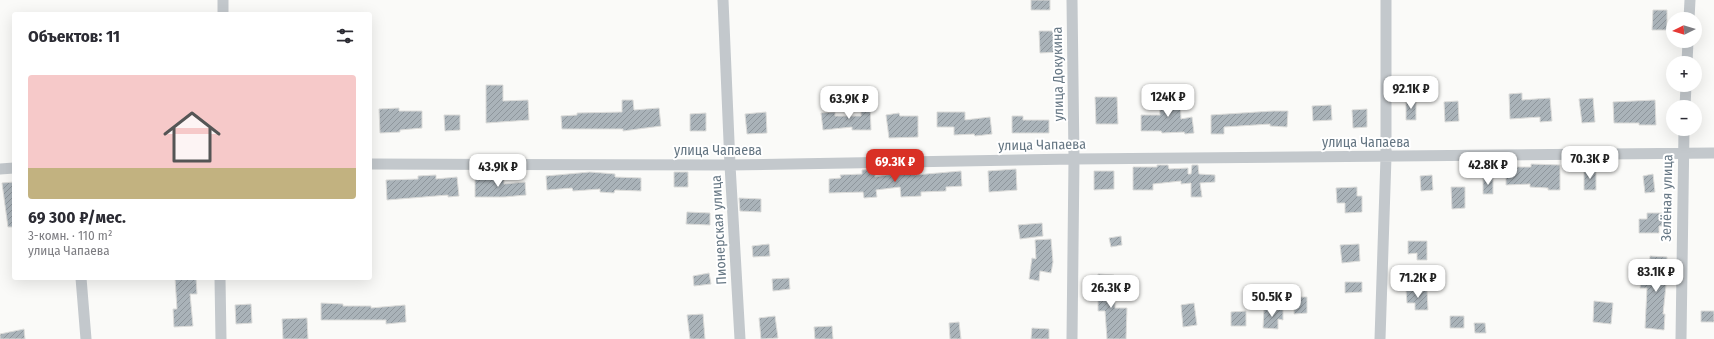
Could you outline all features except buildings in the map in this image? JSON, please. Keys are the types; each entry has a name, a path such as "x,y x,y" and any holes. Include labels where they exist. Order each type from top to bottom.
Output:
{"street":[{"path":"223,0 223,12"},
{"name":"Пионерская улица","path":"723,0 730,165 740,339"},
{"name":"улица Докукина","path":"1072,0 1074,159 1072,339"},
{"path":"1380,339 1386,157 1386,0"},
{"path":"1689,12 1690,0"},
{"name":"Зелёная улица","path":"1681,339 1684,136"},
{"name":"улица Чапаева","path":"372,164 730,165 1074,159 1714,153"},
{"path":"0,169 12,168"},
{"path":"81,280 86,339"},
{"path":"220,280 221,339"}]}
